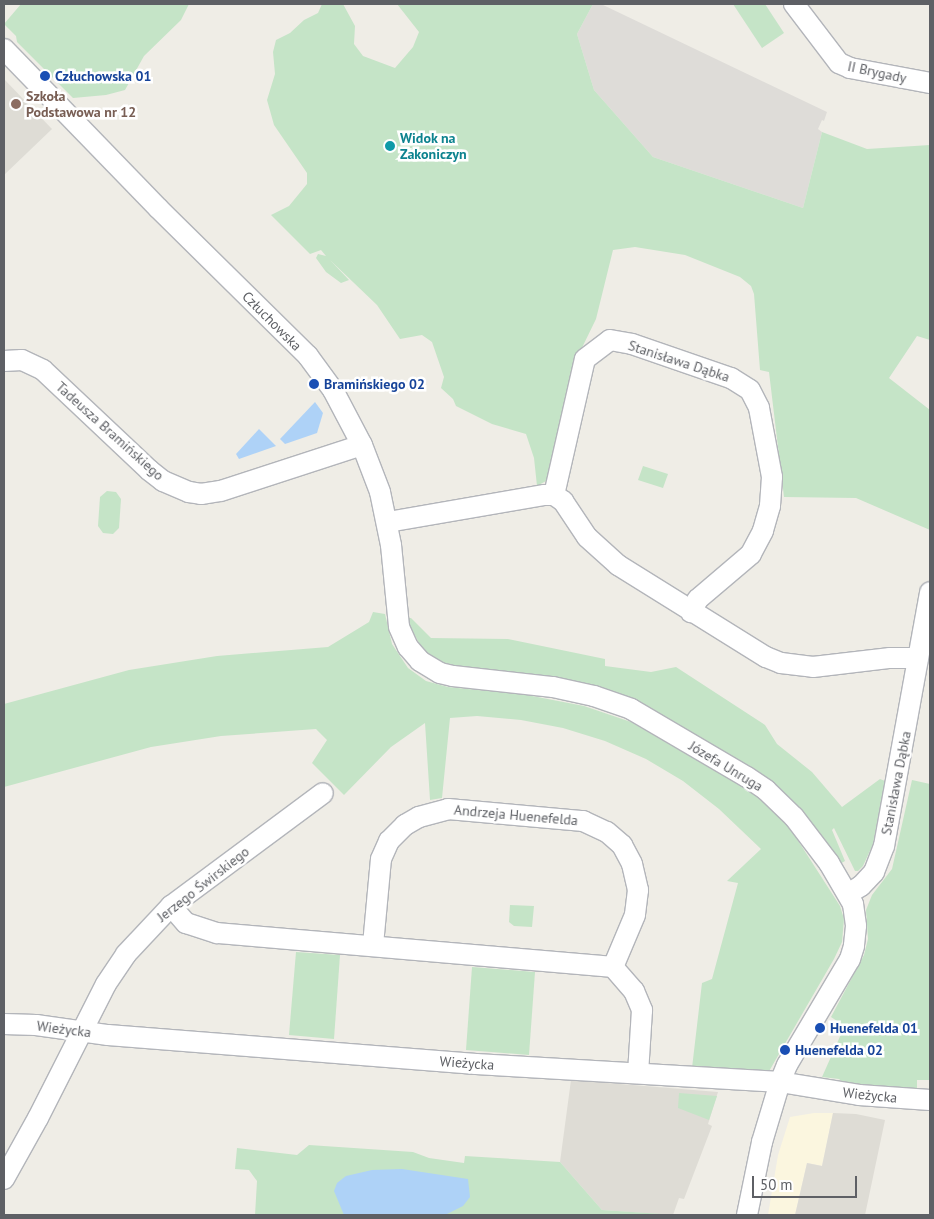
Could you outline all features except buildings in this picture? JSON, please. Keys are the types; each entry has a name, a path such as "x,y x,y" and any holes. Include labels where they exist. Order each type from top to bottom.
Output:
{"street":[{"name":"II Brygady","path":"794,4 839,63 850,68 930,83"},
{"name":"Człuchowska","path":"4,49 158,208 308,356 332,390 362,445 388,522 399,627 408,647 420,661"},
{"name":"Stanisława Dąbka","path":"554,495 586,359 610,340 632,344 731,378 750,390 758,408 772,477 770,506 763,531 751,554 698,599 691,612"},
{"name":"Tadeusza Bramińskiego","path":"4,361 22,360 43,370 149,470 164,481 189,492 201,494 221,491 362,445"},
{"path":"388,522 554,495 563,501 587,537 618,565 766,657 799,667 890,658 918,658"},
{"name":"Stanisława Dąbka","path":"848,894 861,886 874,872 884,846 930,592"},
{"name":"Józefa Unruga","path":"420,661 440,673 453,676 553,687 594,696 631,709 766,790 783,805 803,828 829,863 848,894 853,904 856,926 850,959 787,1065 780,1082 762,1142 747,1215"},
{"name":"Jerzego Świrskiego","path":"4,1179 38,1118 106,984 126,954 171,906 323,793"},
{"name":"Andrzeja Huenefelda","path":"373,945 380,858 389,841 405,825 419,817 448,809 583,821 607,832 622,845 632,864 638,890 635,915 612,967"},
{"path":"171,906 186,924 217,932 612,967 634,991 642,1010 638,1073"},
{"name":"Wieżycka","path":"4,1024 82,1030 108,1035 456,1063 780,1082 859,1095 930,1100"}],"shaded area":[{"path":"593,4 601,4 827,112 824,121 822,120 818,129 822,132 803,208 653,157 594,90 577,34"},
{"name":"Szkoła Podstawowa nr 12","path":"4,79 52,129 4,175"},
{"path":"571,1080 718,1092 708,1124 712,1126 684,1199 679,1198 673,1215 602,1210 560,1162"},
{"path":"814,1113 833,1113 822,1166 807,1163 795,1215 768,1215 778,1155 790,1117"},
{"path":"833,1113 856,1114 885,1120 865,1215 795,1215 807,1163 822,1166"}],"green space":[{"path":"21,4 189,4 181,20 144,56 125,90 106,95 73,98 17,42 16,36 4,24"},
{"path":"322,4 343,4 355,26 354,44 363,56 395,68 413,47 419,32 397,4 593,4 577,34 594,90 653,157 803,208 822,132 867,149 930,145 930,340 917,336 889,378 930,410 930,530 856,498 784,497 769,372 760,370 754,294 751,286 740,277 685,255 635,247 613,250 596,319 577,358 550,474 546,481 537,486 534,458 526,434 492,424 456,406 453,399 441,388 444,377 432,342 422,335 400,339 377,305 330,260 349,280 341,283 326,272 316,258 318,254 326,256 321,250 310,254 271,215 289,206 307,184 307,173 274,125 267,100 275,74 273,52 276,40 290,33 304,20 318,13"},
{"path":"733,4 765,4 784,33 762,48"},
{"path":"643,466 668,474 663,488 638,480"},
{"path":"107,491 116,492 121,499 119,528 113,534 103,533 98,526 100,497"},
{"path":"373,612 385,614 392,644 408,668 426,681 448,687 527,695 584,706 631,722 760,797 788,825 840,906 844,919 842,942 834,959 768,1073 692,1068 702,983 712,979 738,883 727,881 761,849 719,809 683,781 646,759 605,741 563,728 521,720 477,716 450,718 442,798 430,800 425,723 391,747 344,795 312,763 327,740 316,729 221,736 151,747 4,787 4,704 129,670 217,656 328,647 369,622"},
{"path":"406,618 411,618 431,638 508,639 605,659 605,666 651,672 676,667 765,725 777,744 812,772 842,807 880,779 885,781 873,844 863,866 858,871 855,871 834,828 832,830 845,861 838,865 802,812 784,793 769,782 649,710 453,669 432,658 422,649"},
{"path":"912,780 930,784 930,1080 917,1080 917,1093 846,1085 839,1079 822,1077 842,1032 837,1021 831,1017 864,955 868,939 866,910 872,895 892,869"},
{"path":"510,905 534,906 532,927 514,926 509,922"},
{"path":"296,952 340,955 334,1039 289,1035"},
{"path":"472,967 535,972 529,1055 466,1050"},
{"path":"679,1093 717,1096 709,1120 678,1108"},
{"path":"309,1145 413,1152 429,1158 464,1163 465,1156 560,1162 602,1210 677,1215 255,1215 257,1181 249,1170 235,1169 237,1148 297,1155"}],"water":[{"path":"315,402 323,413 317,433 285,444 280,439"},
{"path":"259,429 276,446 239,459 236,454"},
{"path":"402,1169 468,1179 470,1197 463,1206 445,1215 344,1215 334,1191 337,1183 346,1176 372,1170"}],"place":[{"name":"Człuchowska 01","path":"45,76"},
{"name":"Szkoła Podstawowa nr 12","path":"16,104"},
{"name":"Widok na Zakoniczyn","path":"390,146"},
{"name":"Bramińskiego 02","path":"314,384"},
{"name":"Huenefelda 01","path":"820,1028"},
{"name":"Huenefelda 02","path":"785,1050"}]}
